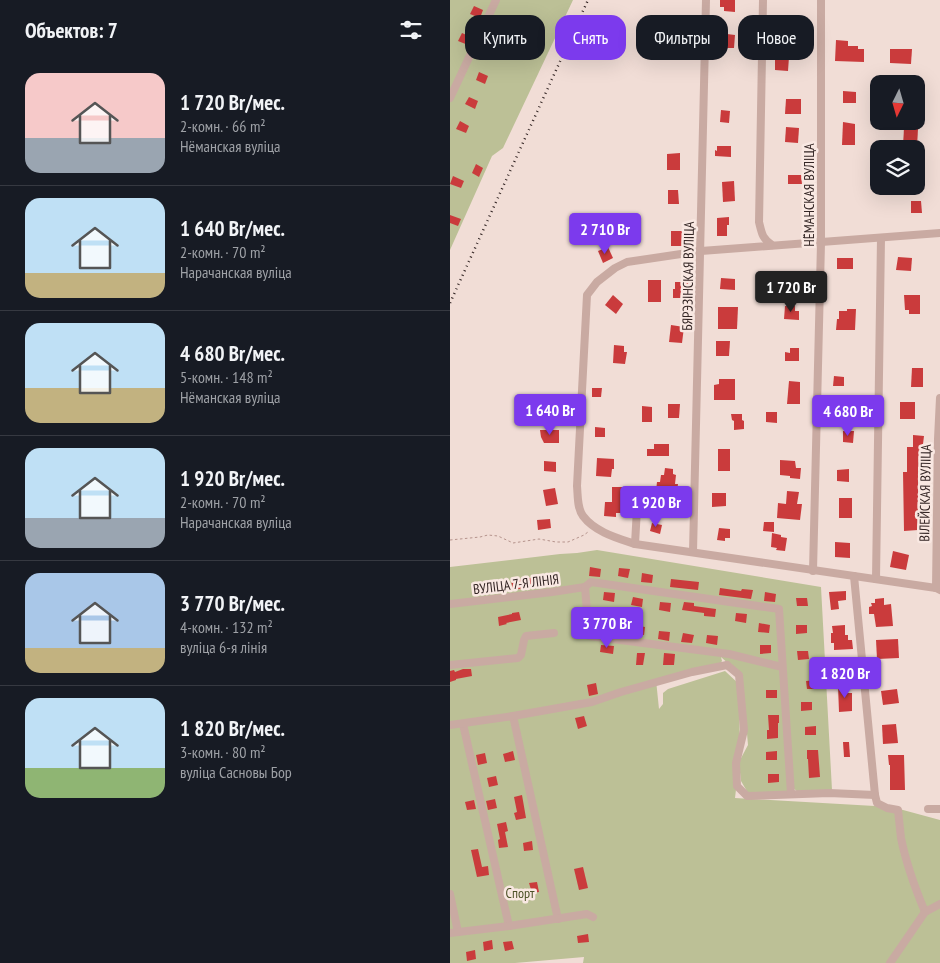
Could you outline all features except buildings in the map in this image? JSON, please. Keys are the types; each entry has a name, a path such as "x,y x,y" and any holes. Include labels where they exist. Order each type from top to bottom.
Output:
{"street":[{"path":"450,98 496,0"},
{"name":"БЯРЭЗІНСКАЯ ВУЛІЦА","path":"694,552 706,0"},
{"path":"763,0 759,222 762,236 772,245"},
{"name":"НЁМАНСКАЯ ВУЛІЦА","path":"813,571 821,243 821,0"},
{"path":"938,589 635,544 604,532 583,516 578,503 577,486 588,295 597,282 615,268 627,262 701,251 940,233"},
{"path":"876,579 881,238"},
{"name":"ВІЛЕЙСКАЯ ВУЛІЦА","path":"938,589 940,398"},
{"path":"635,544 638,491"},
{"path":"854,576 875,795 877,803 887,808 898,810 901,838 908,867 925,912"},
{"name":"ВУЛІЦА 7-Я ЛІНІЯ","path":"450,604 552,592 585,586 591,582 779,609 782,667"},
{"path":"585,586 589,636 729,654 782,667 791,794"},
{"path":"450,665 518,658 522,655 526,636 554,633"},
{"path":"727,665 729,654"},
{"path":"727,665 739,675 744,730 736,763 737,786 747,796 829,793 875,795"},
{"path":"450,725 592,702 692,672 727,665"},
{"path":"513,716 558,919"},
{"path":"463,724 509,926"},
{"path":"928,810 940,809"},
{"path":"450,894 454,933 587,914 593,918"},
{"path":"890,963 925,912 940,904"}],"path":[{"path":"450,540 488,535 498,536 512,543 539,539 568,542 584,535 595,527"}],"green space":[{"path":"450,0 573,0 566,15 555,15 555,38 545,59 545,15 465,15 465,60 545,60 503,148 492,156 450,250"},
{"name":"Спорт","path":"597,550 821,587 832,790 798,792 793,788 785,792 748,793 741,781 739,764 735,798 892,807 940,820 940,963 583,963 584,957 515,963 450,963 450,567","holes":["721,657 742,676 748,745 740,760 739,684 725,671 668,689 663,693 663,704 659,709 656,680 719,665 722,661"]}],"railway":[{"path":"450,303 588,0"}]}
